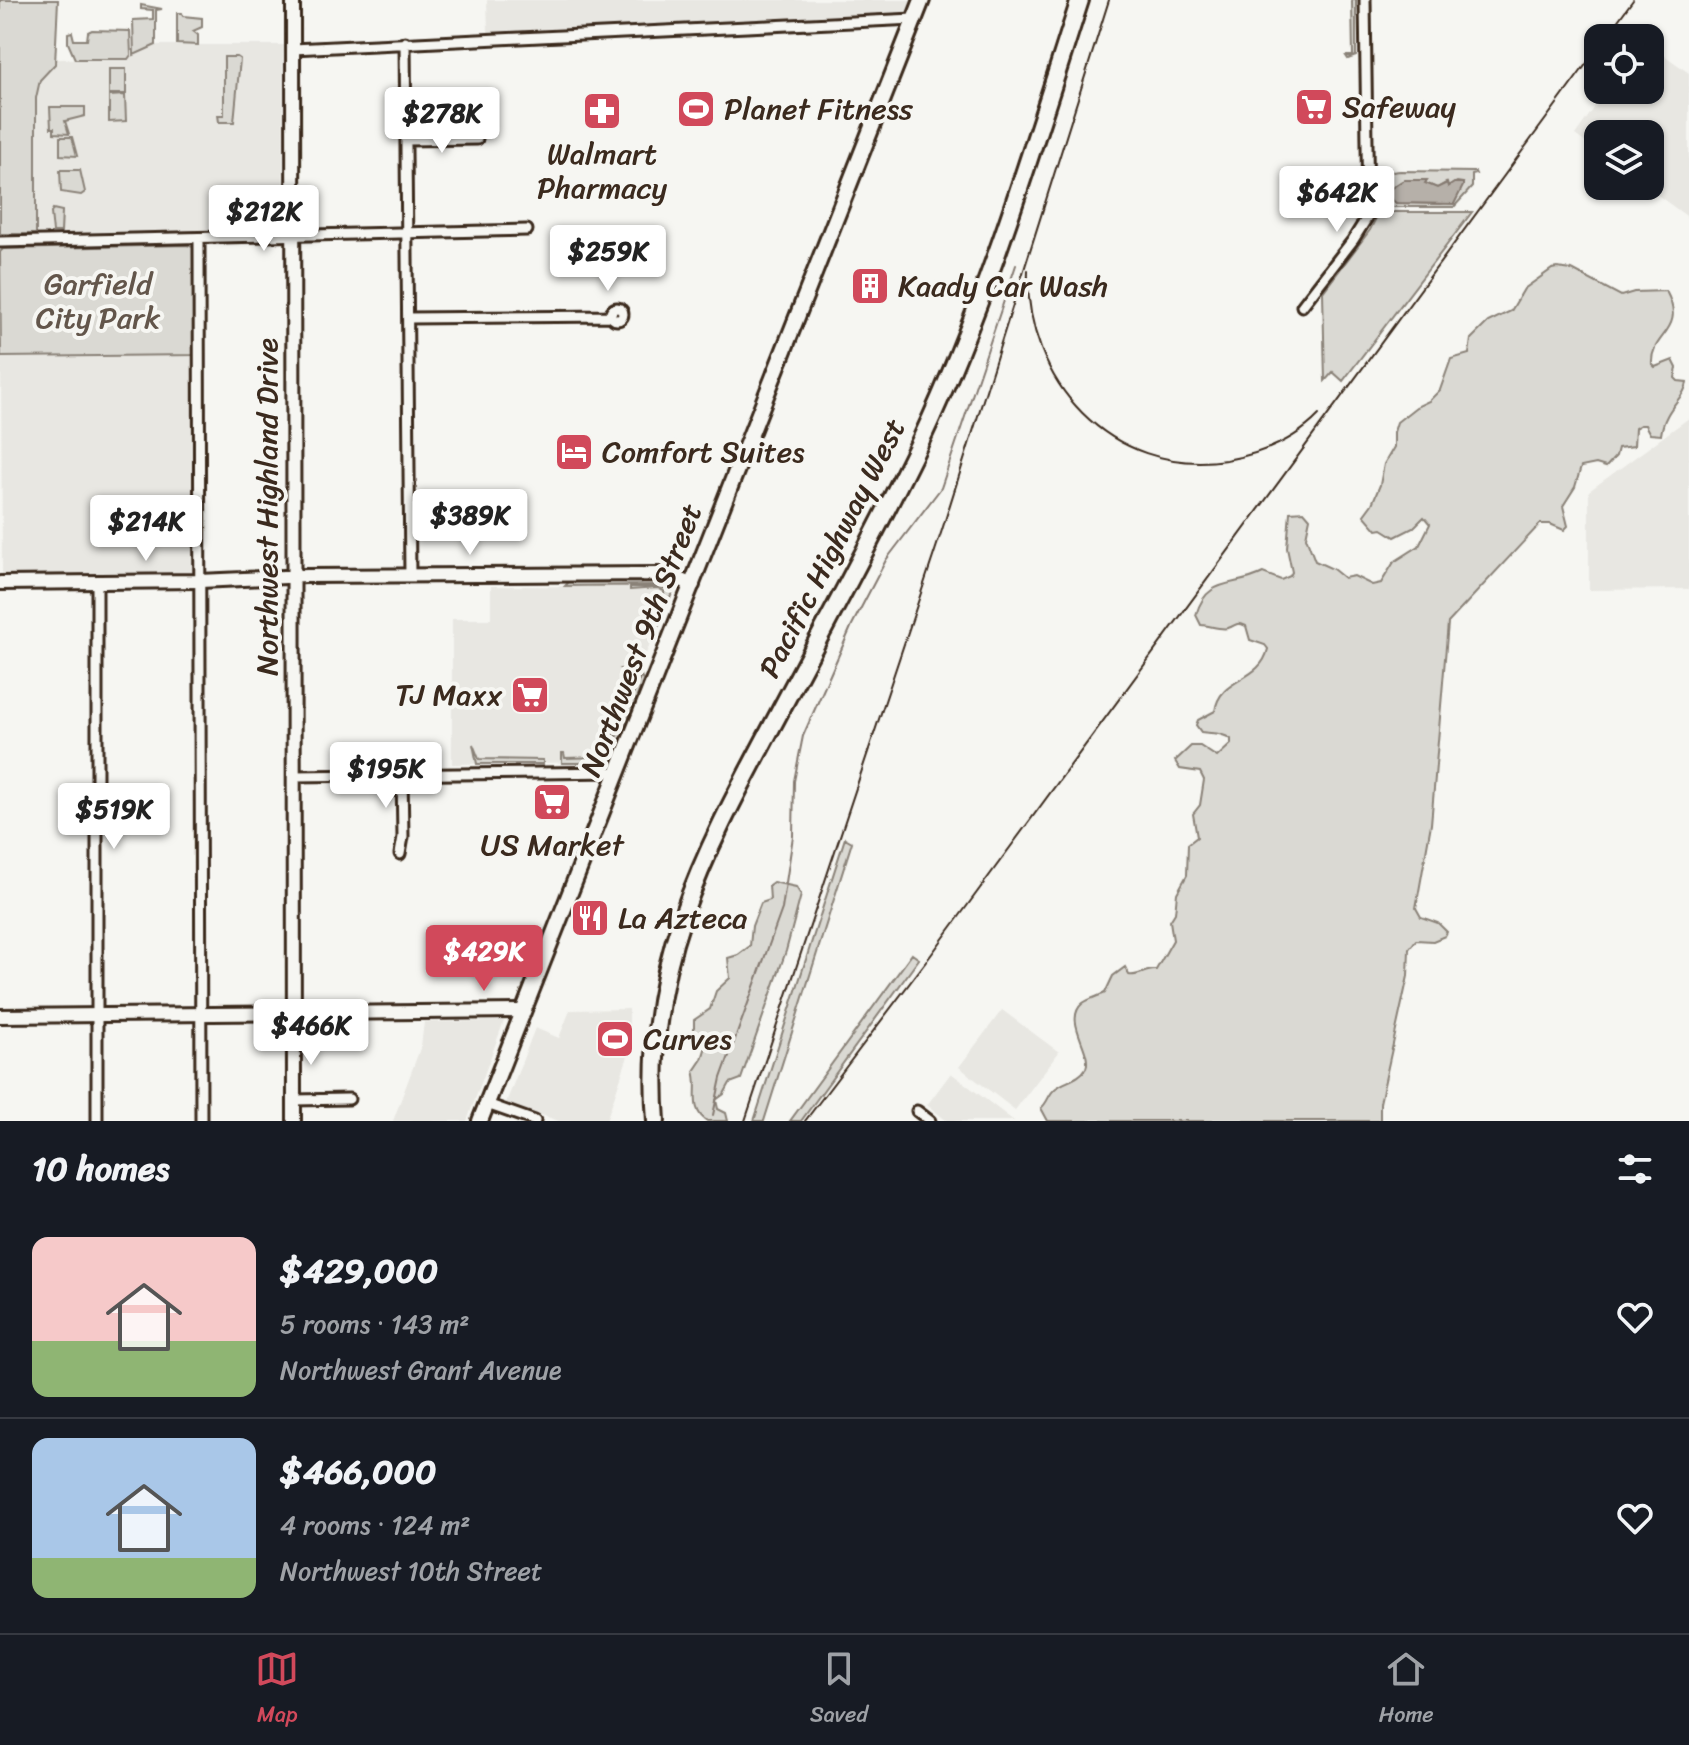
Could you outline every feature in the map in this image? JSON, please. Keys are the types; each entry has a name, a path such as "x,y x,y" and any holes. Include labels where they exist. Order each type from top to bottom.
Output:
{"highway":[{"name":"Pacific Highway West","path":"656,1121 653,1087 660,998 671,947 692,885 722,820 896,489 945,386 1004,236 1080,0"}],"main road":[{"name":"Northwest 9th Street","path":"480,1121 922,0"}],"street":[{"name":"Northwest Highland Drive","path":"293,0 294,1121"},
{"path":"1302,306 1368,216 1365,0"},
{"path":"293,49 914,19"},
{"path":"405,42 410,575"},
{"path":"406,140 477,139"},
{"path":"0,242 527,230"},
{"path":"199,238 201,1121"},
{"path":"408,318 611,316"},
{"path":"0,583 200,581 306,576 658,574 693,585"},
{"path":"97,582 97,1121"},
{"path":"294,776 618,772"},
{"path":"400,854 403,837 402,774"},
{"path":"0,1016 523,1011"},
{"path":"294,1100 349,1099"},
{"path":"487,1104 535,1121"},
{"path":"917,1111 930,1121"}],"shaded area":[{"path":"0,0 58,0 56,59 127,58 155,45 284,45 283,230 0,237"},
{"path":"487,0 912,0 907,11 902,13 488,33"},
{"path":"1664,55 1689,73 1689,218 1664,200 1664,120 1586,120 1597,104 1664,104"},
{"path":"1584,122 1584,142 1575,135"},
{"path":"1404,180 1427,180 1425,183 1437,188 1447,183 1448,187 1454,183 1463,183 1463,186 1454,204 1396,203 1390,198 1390,189"},
{"path":"196,355 195,574 2,576 1,357"},
{"path":"1689,418 1689,589 1589,590 1589,491"},
{"path":"491,586 660,587 671,591 603,762 452,764 452,619 491,619"},
{"path":"629,1009 629,1053 606,1121 559,1121 506,1103 535,1028 559,1038 570,1010"},
{"path":"1002,1010 1059,1052 1015,1110 959,1067"},
{"path":"504,1021 467,1121 393,1121 421,1046 424,1022"},
{"path":"951,1073 1014,1121 947,1121 927,1105"}],"green space":[{"path":"0,0 58,0 55,64 40,80 36,98 36,234 0,234"},
{"path":"1352,0 1356,0 1356,56 1348,59 1346,56 1353,56"},
{"path":"141,5 162,9 156,10 156,45 134,55 133,20 153,19 153,10 141,9"},
{"path":"177,13 202,18 202,27 193,31 198,35 198,45 177,44"},
{"path":"130,31 131,55 128,59 75,59 68,43 68,33 72,32 74,40 87,40 88,32"},
{"path":"224,57 240,59 234,122 219,122 218,115 224,115"},
{"path":"109,69 126,69 126,94 109,94"},
{"path":"125,95 126,121 109,122 109,96"},
{"path":"50,107 85,107 85,116 65,121 69,134 54,133"},
{"path":"60,137 72,137 77,156 60,155"},
{"path":"60,170 80,170 85,192 81,195 61,192"},
{"path":"1475,172 1472,187 1454,207 1392,207 1388,212 1472,212 1343,381 1333,372 1325,381 1323,292 1370,230 1379,212 1383,212 1380,209 1380,188 1384,173","holes":["1402,181 1420,181 1437,188 1446,183 1448,187 1457,182 1463,183 1454,201 1441,204 1396,203 1393,187"]},
{"path":"271,192 283,194 282,224 264,210"},
{"path":"236,203 263,212 279,227 229,225 215,229 221,213"},
{"path":"53,209 62,211 61,232 53,232"},
{"name":"Garfield City Park","path":"193,247 195,252 196,355 1,357 0,252 3,249"},
{"path":"1557,268 1572,270 1621,296 1634,292 1666,291 1673,315 1671,324 1656,345 1652,364 1655,367 1673,360 1677,368 1675,378 1687,382 1686,387 1666,417 1661,435 1650,434 1645,425 1640,425 1635,428 1634,446 1618,448 1616,456 1606,467 1596,464 1581,467 1575,487 1563,506 1568,526 1564,530 1550,524 1540,524 1448,623 1431,824 1416,908 1421,917 1438,923 1447,932 1433,941 1416,940 1409,949 1408,976 1380,1103 1380,1121 1048,1121 1041,1108 1051,1093 1086,1068 1086,1053 1077,1027 1077,1010 1085,1002 1105,993 1113,976 1125,967 1129,975 1156,970 1173,940 1170,921 1175,913 1177,893 1187,875 1188,844 1197,837 1193,814 1200,805 1204,780 1200,772 1180,769 1175,761 1191,746 1200,746 1217,757 1231,744 1231,739 1201,732 1196,725 1198,720 1215,711 1224,691 1257,668 1268,649 1250,640 1246,626 1237,624 1225,628 1201,625 1196,615 1201,603 1207,594 1223,585 1263,573 1281,580 1290,576 1292,572 1287,548 1290,512 1304,511 1310,518 1306,537 1315,561 1344,578 1354,576 1372,585 1381,583 1394,562 1419,546 1430,524 1424,517 1413,528 1395,537 1382,529 1377,530 1364,515 1372,504 1384,464 1394,447 1397,422 1440,390 1451,359 1469,354 1471,339 1488,322 1511,311 1524,289"},
{"path":"661,581 675,585 673,590 661,585 565,586 569,582"},
{"path":"630,587 661,587 673,591 658,627 664,591 658,588 630,590"},
{"path":"621,669 640,674 605,763 562,763 562,753 565,758 600,757 601,751 606,753 614,732 610,730 615,729 626,702 621,699 627,698 628,678"},
{"path":"641,675 643,681 612,761 606,764"},
{"path":"473,744 479,759 543,760 543,764 477,764"},
{"path":"845,838 852,842 764,1121 754,1121"},
{"path":"773,882 796,887 801,895 786,951 741,1079 730,1083 716,1100 718,1109 726,1113 728,1121 707,1121 696,1104 694,1071 708,1040 694,1034 694,1020 710,1009 716,991 730,978 728,958 750,946 752,926 761,903 770,900 769,885"},
{"path":"912,954 919,959 801,1121 790,1121"}],"waterway":[{"path":"713,1115 721,1078 782,909 793,836 794,781 803,736 852,625 886,560 941,488 1016,265"}],"railway":[{"path":"745,1121 942,530 1109,0"},
{"path":"1615,24 1633,0"},
{"path":"805,1121 928,959 1584,67"},
{"path":"1028,270 1031,311 1041,349 1059,383 1082,413 1112,437 1146,453 1184,461 1226,460 1276,445 1299,432 1319,415"}],"place":[{"name":"Safeway","path":"1314,107"},
{"name":"Planet Fitness","path":"696,109"},
{"name":"Walmart Pharmacy","path":"602,111"},
{"name":"Kaady Car Wash","path":"870,286"},
{"name":"Comfort Suites","path":"574,452"},
{"name":"TJ Maxx","path":"530,695"},
{"name":"US Market","path":"552,802"},
{"name":"La Azteca","path":"590,918"},
{"name":"Curves","path":"615,1039"}]}
